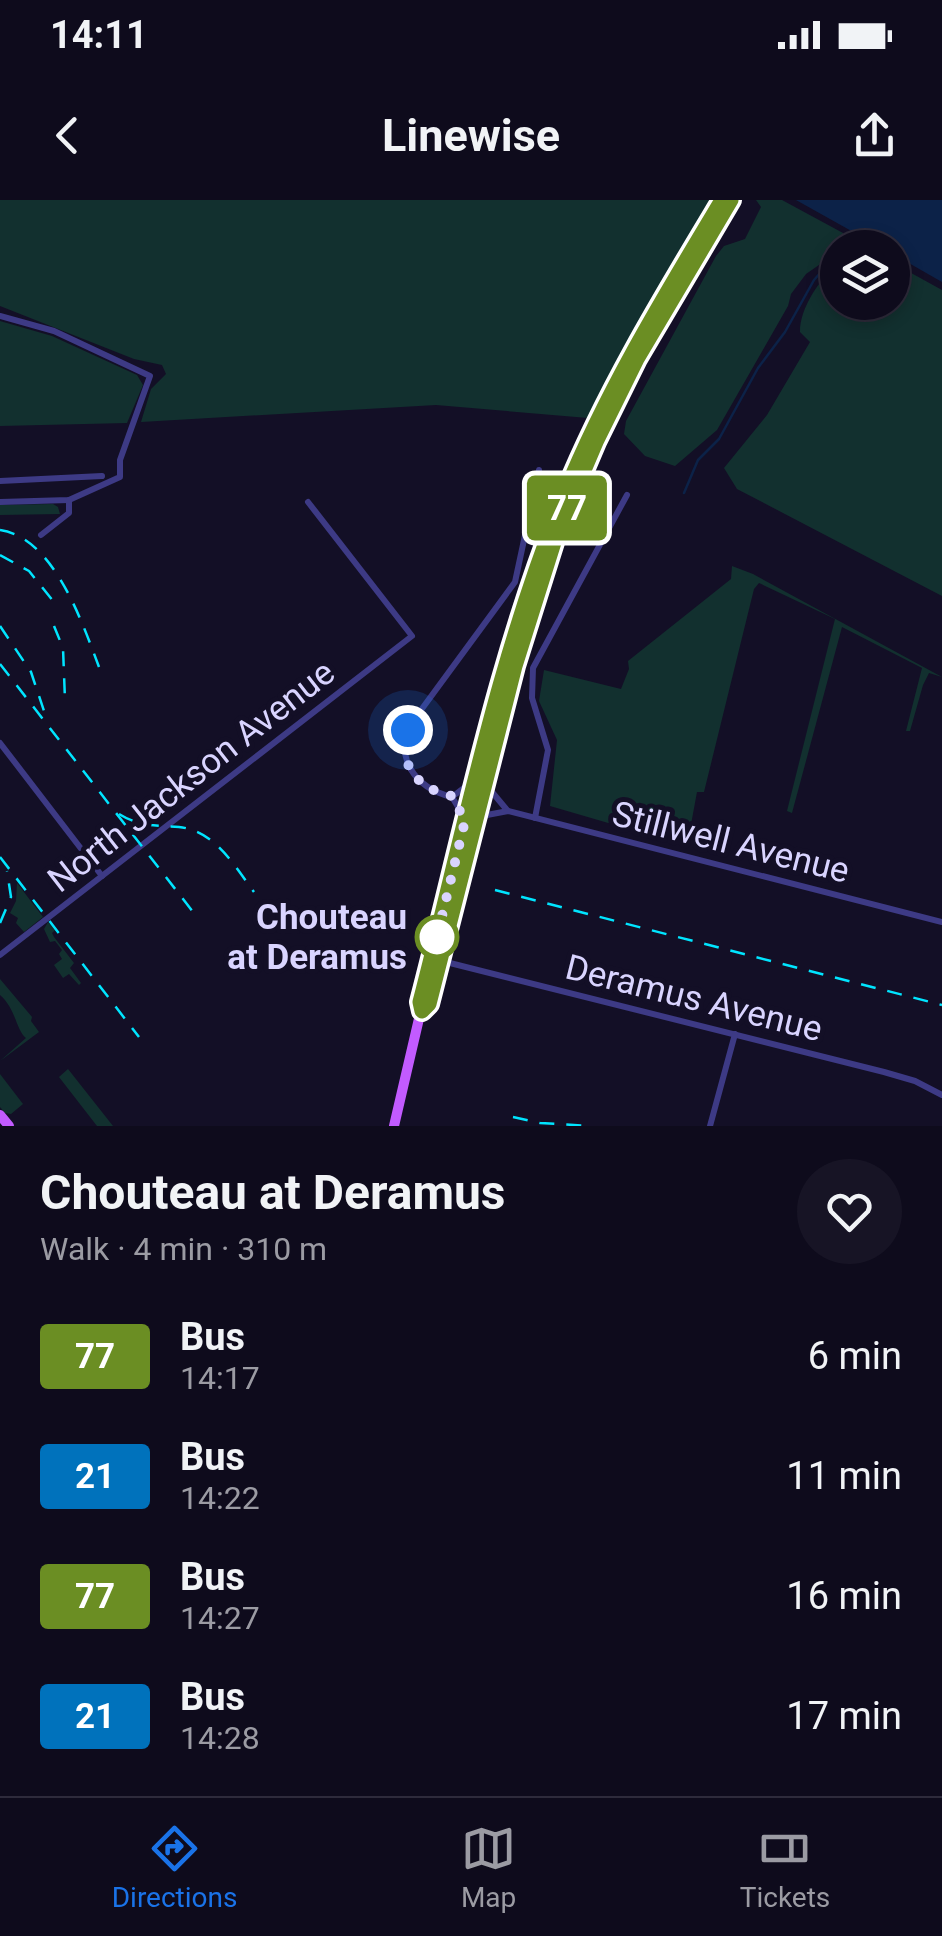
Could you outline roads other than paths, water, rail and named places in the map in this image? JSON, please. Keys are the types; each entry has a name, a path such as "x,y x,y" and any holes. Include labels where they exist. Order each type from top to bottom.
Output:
{"main road":[{"path":"394,1126 422,1011 420,1002 436,959 470,822 533,604 568,497 630,357 722,200"},
{"path":"568,497 637,359 731,200"},
{"path":"0,1115 9,1126"}],"street":[{"path":"0,316 54,332 150,376 120,460 120,477 69,500 0,502"},
{"path":"508,811 470,822 452,796 428,789 413,775 405,756 405,739 413,722 515,582 540,470"},
{"path":"0,481 102,476"},
{"path":"535,818 548,750 532,698 533,668 626,495"},
{"path":"41,534 69,513 69,500"},
{"name":"North Jackson Avenue","path":"0,956 412,636 308,502"},
{"path":"0,744 102,876"},
{"path":"452,796 482,780 508,811"},
{"name":"Stillwell Avenue","path":"508,811 942,922"},
{"name":"Deramus Avenue","path":"436,959 898,1076 942,1095"},
{"path":"710,1126 734,1034"}],"water":[{"path":"796,200 942,200 942,282 910,264 910,230 850,230"}],"waterway":[{"path":"684,493 698,460 719,439 758,368 820,273"}],"railway":[{"path":"0,530 19,536 51,565 74,606 99,667"},
{"path":"0,555 29,571 54,602"},
{"path":"0,626 31,672 45,714"},
{"path":"54,626 63,648 65,700"},
{"path":"0,664 197,917"},
{"path":"119,814 141,823 179,827 203,835 231,861 254,892"},
{"path":"0,857 139,1037"},
{"path":"0,923 11,897 7,871"},
{"path":"495,890 942,1005"},
{"path":"513,1117 591,1126"}],"place":[{"name":"Chouteau at Deramus","path":"437,937"}]}
